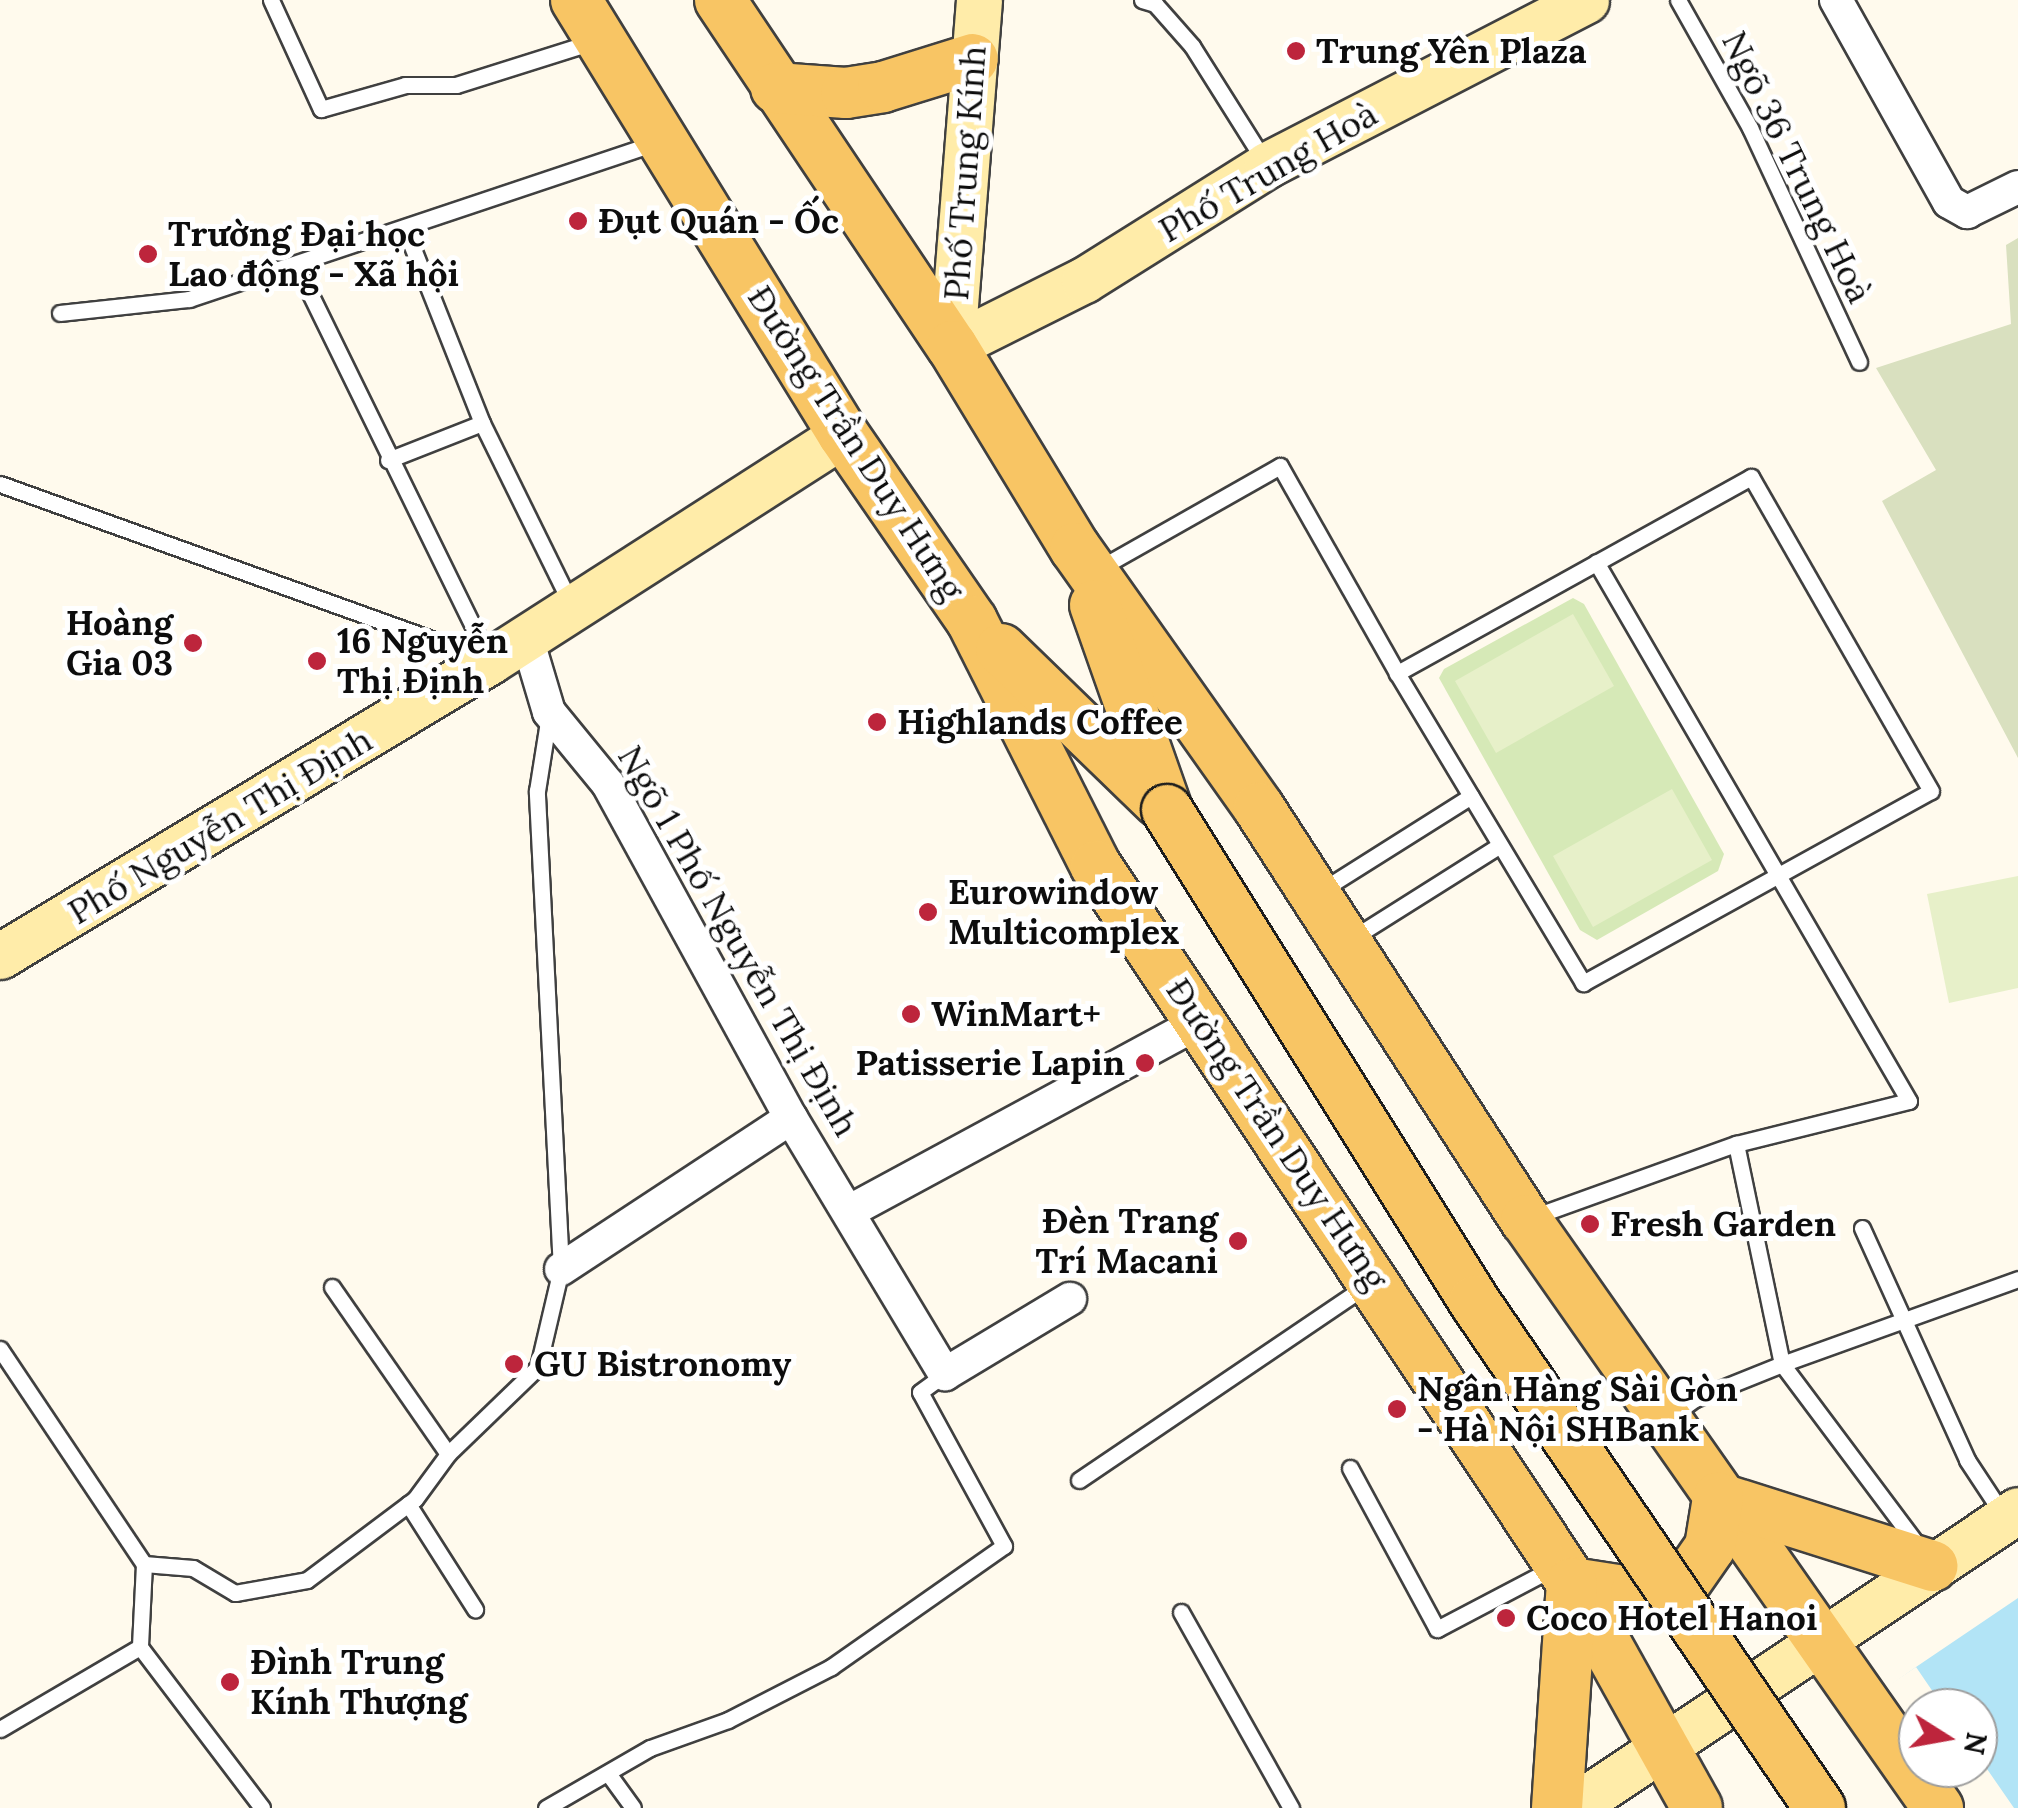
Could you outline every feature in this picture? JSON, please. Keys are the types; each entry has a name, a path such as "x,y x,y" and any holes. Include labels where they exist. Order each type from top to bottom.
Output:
{"main road":[{"path":"720,0 952,346 1084,560 1314,895 1526,1220 1663,1422 1822,1638 1938,1808"},
{"name":"Đường Trần Duy Hưng","path":"588,20 843,434 972,621 1096,866 1375,1279 1566,1574 1696,1808"},
{"path":"776,88 864,90 973,59"},
{"path":"1084,560 1167,810 1474,1301 1820,1808"},
{"path":"972,621 1167,810"},
{"path":"1557,1808 1566,1574 1636,1594 1668,1592 1685,1583 1710,1547 1718,1498"},
{"path":"1718,1498 1934,1566"}],"street":[{"name":"Phố Trung Kính","path":"952,346 979,0"},
{"name":"Phố Trung Hoà","path":"952,346 1084,280 1267,166 1586,0"},
{"path":"1836,0 1949,202 1967,212 2018,187"},
{"name":"Phố Nguyễn Thị Định","path":"0,956 20,929 490,660 843,434"},
{"path":"526,635 549,712"},
{"name":"Ngõ 1 Phố Nguyễn Thị Định","path":"549,712 608,784 791,1118 946,1374"},
{"path":"850,1211 1201,1021"},
{"path":"560,1269 791,1118"},
{"path":"946,1374 1070,1298"},
{"path":"1572,1808 2011,1513"}],"lane":[{"path":"271,0 321,108 405,84 456,85 588,20"},
{"path":"1142,0 1155,4 1192,46 1267,166"},
{"name":"Ngõ 36 Trung Hoà","path":"1678,0 1750,128 1859,362"},
{"path":"60,313 188,299 297,268 663,140"},
{"path":"406,231 482,423 571,606"},
{"path":"297,268 388,460 490,660"},
{"path":"388,460 482,423"},
{"path":"1084,560 1280,466 1397,673 1584,982 1932,791 1751,477 1397,673"},
{"path":"0,484 490,660"},
{"path":"1526,1220 1736,1144 1910,1101 1596,562"},
{"path":"144,1564 192,1568 235,1594 262,1592 307,1580 408,1504 448,1454 532,1379 560,1269 537,791 549,712"},
{"path":"1314,895 1471,796"},
{"path":"1344,944 1500,844"},
{"path":"1736,1144 1782,1364 1934,1566"},
{"path":"1862,1228 1966,1460 2011,1513"},
{"path":"1079,1480 1375,1279"},
{"path":"1663,1422 1695,1399 1782,1364 2018,1280"},
{"path":"332,1286 448,1454"},
{"path":"3,1359 144,1564 140,1647 262,1808"},
{"path":"546,1808 610,1776 650,1748 728,1720 831,1667 1004,1546 920,1392 946,1374"},
{"path":"1350,1468 1437,1629 1566,1574"},
{"path":"408,1504 475,1610"},
{"path":"1182,1612 1291,1808"},
{"path":"0,1729 140,1647"},
{"path":"610,1776 634,1808"}],"green space":[{"path":"2018,238 2018,758 1882,501 1936,470 1876,368 2011,324 2006,245"},
{"path":"1573,598 1584,604 1724,854 1718,871 1597,940 1580,930 1439,678 1444,669"},
{"path":"1573,614 1614,686 1496,753 1455,681"},
{"path":"1672,789 1712,860 1593,927 1553,856"},
{"path":"2018,876 2018,988 1949,1003 1927,894"}],"water":[{"path":"2018,1598 2018,1808 1717,1808 1916,1667"}],"pier":[{"path":"1916,1667 1930,1688 1898,1688 1898,1788 1998,1788 1998,1785 2014,1808 1718,1808 1742,1785"}],"place":[{"name":"Trung Yên Plaza","path":"1296,51"},
{"name":"Đụt Quán - Ốc","path":"578,221"},
{"name":"Trường Đại học Lao động - Xã hội","path":"148,254"},
{"name":"Hoàng Gia 03","path":"193,643"},
{"name":"16 Nguyễn Thị Định","path":"317,661"},
{"name":"Highlands Coffee","path":"877,722"},
{"name":"Eurowindow Multicomplex","path":"928,912"},
{"name":"WinMart+","path":"911,1014"},
{"name":"Patisserie Lapin","path":"1145,1063"},
{"name":"Fresh Garden","path":"1590,1224"},
{"name":"Đèn Trang Trí Macani","path":"1238,1241"},
{"name":"GU Bistronomy","path":"514,1364"},
{"name":"Ngân Hàng Sài Gòn - Hà Nội SHBank","path":"1397,1409"},
{"name":"Coco Hotel Hanoi","path":"1506,1618"},
{"name":"Đình Trung Kính Thượng","path":"230,1682"}]}
